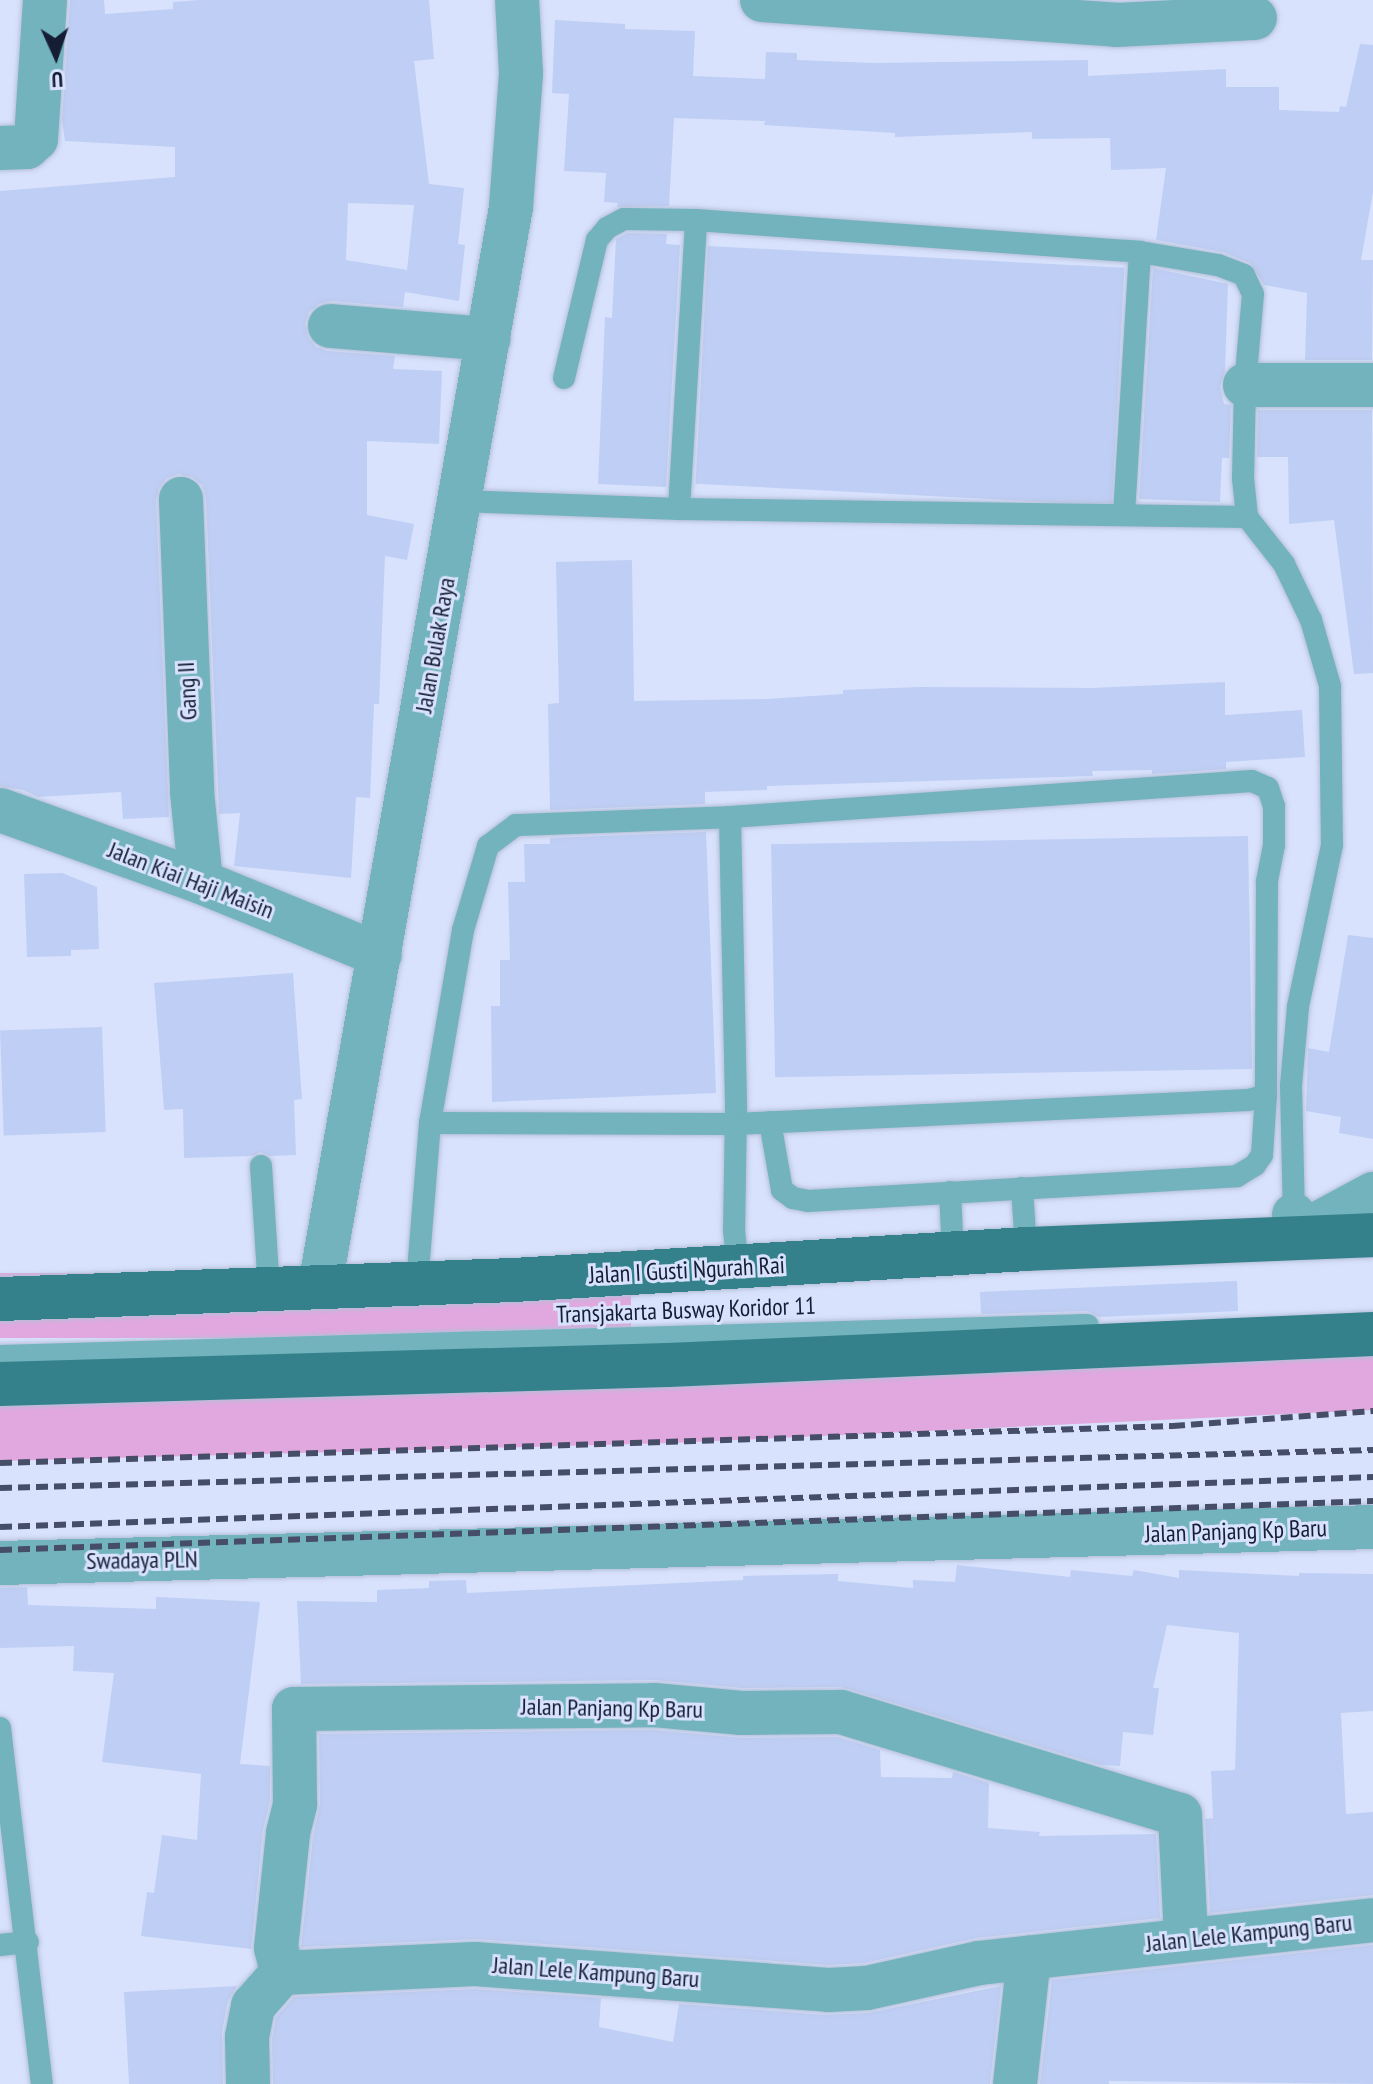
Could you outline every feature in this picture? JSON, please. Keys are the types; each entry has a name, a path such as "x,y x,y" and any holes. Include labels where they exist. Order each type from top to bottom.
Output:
{"main road":[{"name":"Jalan I Gusti Ngurah Rai","path":"0,1299 417,1284 738,1267 1026,1249 1294,1226 1373,1235"},
{"path":"0,1384 696,1364 1373,1334"}],"street":[{"path":"18,143 45,0"},
{"name":"Jalan Bulak Raya","path":"320,1286 511,207 521,73 517,0"},
{"path":"762,0 1116,25 1255,18"},
{"path":"330,326 488,339"},
{"path":"1245,385 1373,385"},
{"name":"Gang II","path":"181,499 192,792 201,882"},
{"name":"Jalan Kiai Haji Maisin","path":"0,810 201,882 380,955"},
{"path":"1294,1226 1373,1194"},
{"name":"Jalan Panjang Kp Baru","path":"283,1556 1373,1527"},
{"name":"Swadaya PLN","path":"0,1563 283,1556"},
{"name":"Jalan Panjang Kp Baru","path":"282,1973 276,1948 288,1833 295,1804 294,1709 654,1705 742,1713 841,1712 1180,1815 1186,1939"},
{"name":"Jalan Lele Kampung Baru","path":"282,1973 475,1964 828,1990 867,1988 979,1963 1373,1920"},
{"path":"1015,2084 1029,1958"},
{"path":"248,2084 247,2037 253,2006 282,1973"}],"lane":[{"path":"564,378 597,240 607,228 624,219 696,220 1140,252 1218,265 1244,275 1253,294 1245,385 1243,478 1247,517 1291,578 1311,620 1330,686 1332,845 1298,1007 1291,1094 1294,1226"},
{"path":"679,509 696,220"},
{"path":"1124,514 1140,252"},
{"path":"460,501 679,509 1247,517"},
{"path":"417,1284 430,1123 463,930 488,846 516,825 730,817 1252,781 1268,788 1274,819 1267,882 1266,1095 1262,1155 1255,1165 1237,1176 808,1201 793,1198 782,1190 770,1122"},
{"path":"730,817 736,1124 734,1230 738,1267"},
{"path":"430,1123 736,1124 1248,1100 1266,1095"},
{"path":"261,1166 269,1289"},
{"path":"1022,1188 1026,1249"},
{"path":"950,1192 953,1254"},
{"name":"Transjakarta Busway Koridor 11","path":"0,1356 1373,1314"},
{"path":"0,1728 28,1942 42,2084"},
{"path":"0,1945 28,1942"}],"shaded area":[{"path":"0,1273 631,1273 631,1338 0,1338"},
{"path":"1373,1337 1373,1410 672,1443 0,1461 0,1384"}],"building":[{"path":"70,0 104,0 105,14 173,9 173,2 199,0 429,0 434,59 414,61 429,184 464,188 458,244 465,245 459,301 405,292 403,307 331,301 319,304 309,312 305,323 308,337 316,347 327,351 395,356 393,369 442,371 439,444 367,441 367,515 414,524 407,560 385,556 379,704 374,704 370,798 356,797 351,878 234,866 240,813 219,814 206,498 202,485 192,477 179,474 167,478 159,488 156,500 169,817 123,819 121,792 38,797 23,790 0,786 0,191 175,177 175,147 65,141 62,120","holes":["348,203 414,205 407,270 346,260"]},
{"path":"555,20 625,24 625,29 695,31 693,76 765,79 766,52 797,53 797,60 873,63 1088,60 1088,76 1226,69 1226,87 1279,87 1279,110 1339,112 1340,106 1346,107 1360,44 1373,45 1373,192 1361,260 1373,260 1372,360 1305,360 1307,293 1264,285 1250,263 1223,252 1156,240 1166,168 1111,170 1110,138 1032,139 1032,132 895,137 895,133 764,125 765,121 674,118 669,206 617,207 618,203 604,202 606,173 564,171 569,94 552,93"},
{"path":"627,233 667,234 666,244 680,245 666,487 598,484 605,317 612,318 616,239"},
{"path":"708,246 1124,268 1112,505 696,484"},
{"path":"1153,268 1228,284 1225,371 1220,386 1224,404 1231,405 1229,458 1222,458 1220,502 1139,499"},
{"path":"1258,410 1372,410 1373,673 1354,674 1334,520 1289,524 1288,457 1257,457"},
{"path":"632,560 634,701 767,699 843,694 843,690 919,687 1092,688 1225,682 1225,715 1302,710 1305,757 1226,762 1226,769 1152,774 1152,770 1092,771 1093,776 767,786 767,790 705,792 705,804 550,810 548,704 559,703 556,562"},
{"path":"706,832 716,1093 492,1102 491,1006 500,1006 500,960 510,960 508,882 525,882 524,844 550,844 550,838"},
{"path":"1248,836 1252,1069 775,1077 771,844"},
{"path":"62,873 97,887 99,949 71,950 71,956 27,957 24,874"},
{"path":"1348,935 1373,938 1373,1139 1339,1133 1341,1117 1306,1111 1308,1048 1329,1052"},
{"path":"293,973 302,1099 294,1100 296,1155 270,1156 261,1152 252,1156 184,1158 183,1109 164,1110 154,983"},
{"path":"102,1027 106,1132 4,1135 0,1031"},
{"path":"1237,1281 1238,1311 1099,1317 1088,1311 981,1314 980,1292"},
{"path":"957,1565 1070,1577 1071,1570 1132,1576 1134,1570 1179,1578 1179,1570 1299,1576 1299,1573 1373,1574 1373,1711 1341,1713 1346,1814 1373,1812 1373,1895 1210,1913 1205,1819 1213,1818 1211,1771 1235,1770 1239,1633 1167,1625 1153,1688 1159,1688 1153,1735 1123,1732 1120,1766 1100,1765 841,1687 743,1688 654,1680 301,1684 297,1601 377,1602 377,1590 429,1588 429,1581 466,1580 467,1593 743,1580 743,1576 838,1574 838,1581 913,1588 913,1580 955,1582"},
{"path":"27,1587 28,1605 156,1609 156,1597 260,1602 240,1764 270,1766 270,1801 263,1830 251,1949 141,1936 147,1892 154,1893 162,1835 197,1840 201,1774 102,1762 114,1673 73,1671 74,1646 0,1648 0,1588"},
{"path":"653,1730 742,1738 837,1737 880,1750 881,1777 952,1778 953,1772 989,1783 988,1828 1040,1832 1039,1836 1156,1834 1160,1918 976,1938 864,1963 828,1965 477,1939 301,1947 313,1837 320,1804 319,1734"},
{"path":"1373,1945 1373,2084 1109,2081 1109,2084 1040,2084 1052,1980"},
{"path":"237,1986 228,2001 222,2032 223,2084 129,2084 124,1992"},
{"path":"1001,1986 990,2084 273,2084 272,2039 276,2017 294,1997 475,1989 601,1998 599,2027 673,2042 679,2004 826,2015 868,2013"}],"railway":[{"path":"0,1463 1173,1426 1373,1411"},
{"path":"0,1488 1373,1450"},
{"path":"0,1527 1373,1477"},
{"path":"0,1550 1373,1501"}]}
